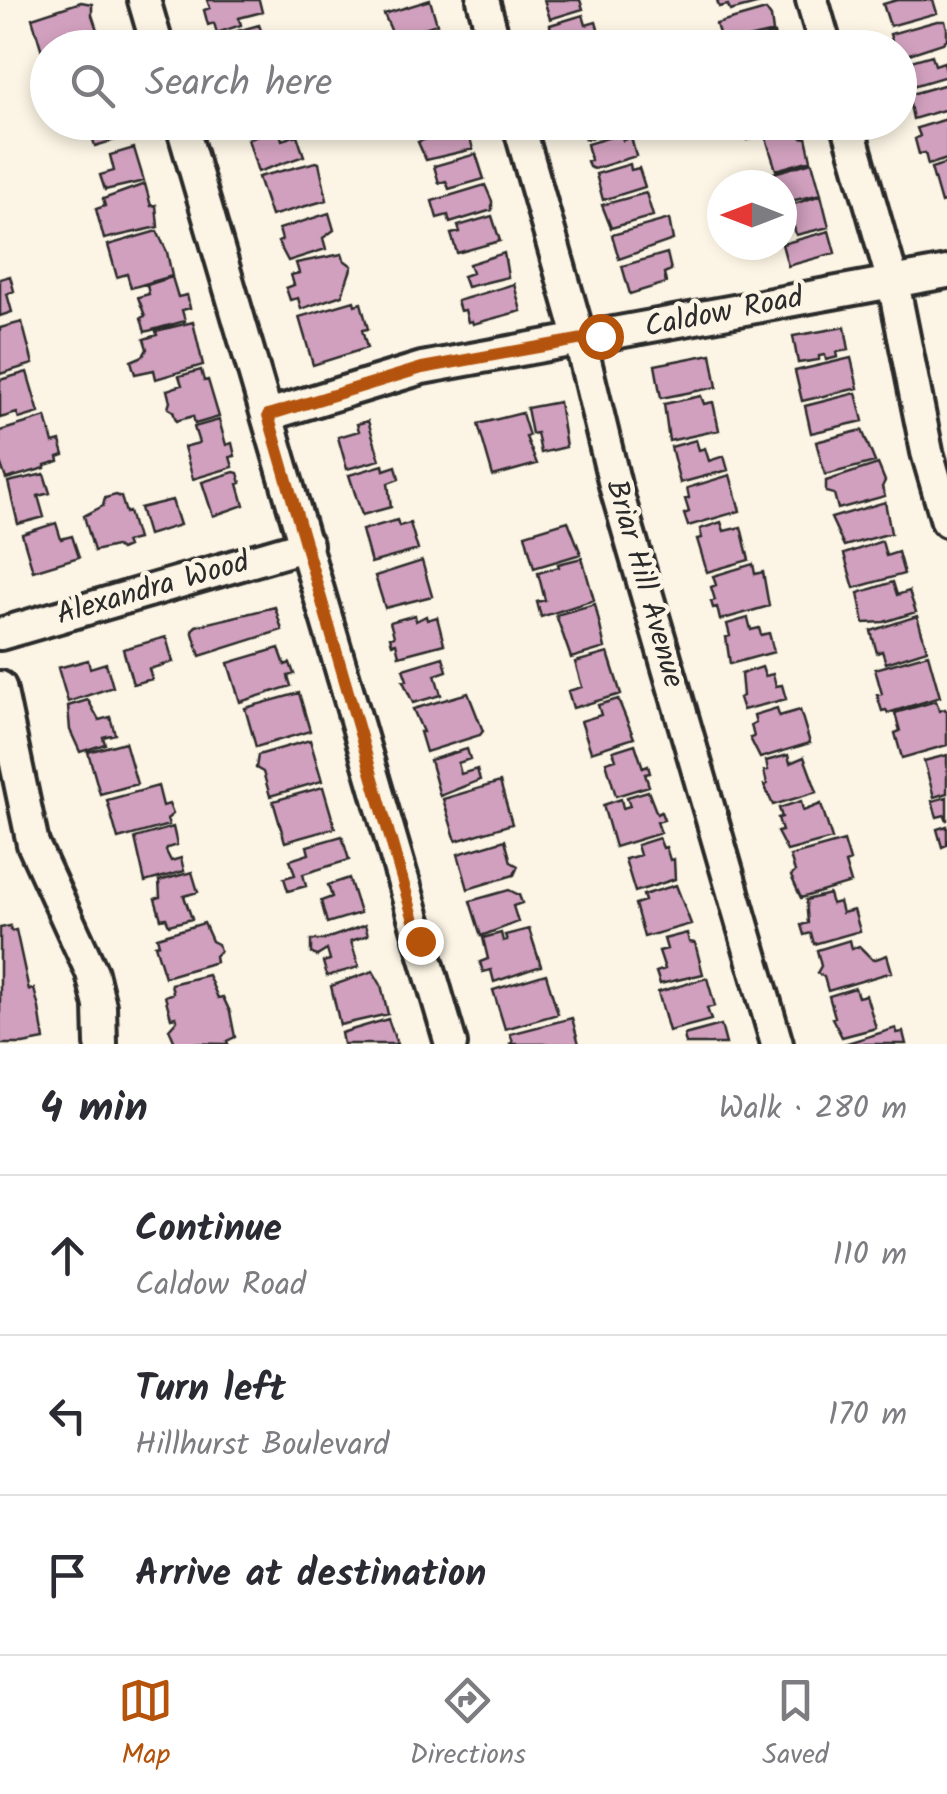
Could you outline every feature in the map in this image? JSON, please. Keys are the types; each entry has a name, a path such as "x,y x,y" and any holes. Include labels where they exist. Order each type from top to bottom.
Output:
{"street":[{"path":"144,0 153,30"},
{"path":"483,0 491,30"},
{"path":"812,0 821,30"},
{"path":"186,140 450,1044"},
{"name":"Briar Hill Avenue","path":"523,140 580,340 615,485 777,1044"},
{"path":"852,140 893,282 927,452 947,521"},
{"name":"Caldow Road","path":"268,415 422,368 947,272"},
{"name":"Alexandra Wood","path":"0,634 306,544"},
{"path":"0,687 33,844 92,973 100,1006 101,1044"}],"building":[{"path":"207,0 259,0 262,12 239,18 241,25 216,30 214,23 208,25 204,10 210,8"},
{"path":"430,0 437,24 417,30 391,30 384,14"},
{"path":"544,0 580,0 583,9 550,19"},
{"path":"717,0 764,2 730,11 728,5 719,7"},
{"path":"933,0 937,13 890,26 883,4"},
{"path":"81,2 92,4 97,30 36,30 32,18"},
{"path":"766,10 773,30 718,30 716,24"},
{"path":"583,15 586,25 596,22 598,30 551,30 550,25"},
{"path":"945,21 947,39 917,51 917,30 904,30"},
{"path":"932,55 935,65 944,62 947,76 917,85 917,59"},
{"path":"947,84 947,109 917,118 917,92"},
{"path":"947,119 947,159 928,165 925,153 919,154 917,128"},
{"path":"93,140 115,140 95,146"},
{"path":"248,140 299,140 304,156 258,172"},
{"path":"470,140 473,149 426,160 418,142"},
{"path":"632,140 636,156 594,169 587,161 591,160 587,144"},
{"path":"767,140 807,140 811,160 776,170"},
{"path":"134,148 144,181 105,190 100,175 114,171 110,155"},
{"path":"476,154 484,179 449,189 446,181 439,183 434,166"},
{"path":"316,162 327,200 271,216 258,177"},
{"path":"812,162 821,194 797,200 797,170 784,170"},
{"path":"947,163 947,201 941,203 931,168"},
{"path":"630,164 631,170 639,168 645,187 603,200 596,174"},
{"path":"145,184 151,206 156,205 158,227 104,239 96,209 105,206 103,199"},
{"path":"485,185 492,210 450,223 448,215 437,218 432,201"},
{"path":"646,193 653,216 611,228 602,205"},
{"path":"821,195 829,227 797,235 797,203"},
{"path":"329,213 334,230 323,238 326,249 288,261 278,242 282,240 279,229"},
{"path":"492,216 500,241 457,253 451,234 460,232 458,226"},
{"path":"669,219 673,240 619,259 612,235"},
{"path":"157,231 172,276 131,288 127,274 117,277 108,245"},
{"path":"829,231 835,253 788,266 786,260 797,260 797,240"},
{"path":"504,253 508,277 467,287 463,276 472,273 469,264"},
{"path":"667,253 671,270 664,273 666,283 630,294 622,266"},
{"path":"342,254 352,266 342,295 301,309 298,298 290,300 286,288 294,285 291,275 299,273 296,263"},
{"path":"10,276 14,291 7,294 12,312 0,316 0,279"},
{"path":"172,277 178,297 187,295 190,308 182,310 185,321 145,332 141,318 145,316 138,297 149,294 147,285"},
{"path":"514,284 521,311 473,324 468,322 465,310 460,311 457,301"},
{"path":"354,301 355,305 361,303 368,329 362,330 367,348 313,365 299,317"},
{"path":"22,322 33,364 0,374 0,328"},
{"path":"193,322 203,365 156,379 154,370 135,374 131,361 143,356 147,349 144,339 157,335 156,331"},
{"path":"845,327 849,350 837,352 838,357 826,360 825,355 819,356 819,360 798,363 793,336"},
{"path":"711,354 717,387 661,398 655,365"},
{"path":"851,358 858,388 802,401 795,371"},
{"path":"201,370 219,417 195,424 193,416 176,421 168,408 167,390 182,385 179,376"},
{"path":"27,372 39,413 19,419 17,413 0,418 0,380"},
{"path":"856,393 863,421 811,433 805,406"},
{"path":"701,396 704,404 713,402 719,430 669,441 664,404"},
{"path":"559,402 566,447 541,453 527,408"},
{"path":"522,413 537,464 493,476 478,424"},
{"path":"46,417 53,443 60,441 64,455 45,468 6,479 0,462 0,431"},
{"path":"219,420 226,445 232,443 233,467 193,479 184,447 199,443 194,427"},
{"path":"368,421 380,460 347,469 338,437 359,431 357,424"},
{"path":"862,430 875,462 825,475 816,442"},
{"path":"696,440 699,450 705,448 709,461 724,456 728,470 680,483 671,447"},
{"path":"878,464 885,481 885,496 838,509 834,494 826,492 826,481"},
{"path":"383,465 384,470 396,466 399,479 388,483 391,507 362,515 349,475"},
{"path":"238,473 244,505 213,516 202,482"},
{"path":"44,474 50,493 38,496 44,517 18,524 8,482"},
{"path":"730,475 740,511 688,526 684,514 689,512 687,488"},
{"path":"116,495 129,512 137,539 125,542 127,547 120,550 115,546 94,551 84,516 103,506 105,498"},
{"path":"172,500 180,525 148,535 140,508"},
{"path":"885,502 891,533 844,546 831,518"},
{"path":"397,520 399,526 410,523 418,550 371,563 362,530"},
{"path":"568,521 581,554 534,568 525,534"},
{"path":"721,522 724,531 741,527 749,560 707,572 697,539 702,538 700,529"},
{"path":"56,523 61,539 72,536 79,557 33,571 22,534"},
{"path":"882,541 886,556 898,552 904,574 854,588 844,554"},
{"path":"582,558 594,600 541,617 537,602 545,600 538,573"},
{"path":"422,561 432,596 385,608 375,576"},
{"path":"753,564 755,574 763,572 769,606 720,620 711,601 715,600 713,576"},
{"path":"893,582 897,595 909,591 916,612 884,622 864,623 858,593"},
{"path":"595,604 605,648 571,658 556,615"},
{"path":"275,607 282,630 200,656 192,630 196,626"},
{"path":"415,615 416,621 426,616 427,620 437,617 444,644 399,656 390,637 394,636 390,622"},
{"path":"917,616 927,650 886,663 882,651 877,653 871,631"},
{"path":"748,618 751,630 759,628 761,635 769,633 774,652 730,664 727,624"},
{"path":"166,637 173,662 149,669 152,679 133,684 123,649"},
{"path":"279,648 285,665 290,663 294,674 288,676 291,686 240,702 228,663"},
{"path":"608,653 621,694 573,708 568,691 582,687 575,662"},
{"path":"928,654 940,697 888,713 882,711 875,669"},
{"path":"443,657 447,671 435,675 441,695 413,703 403,681 407,680 403,669"},
{"path":"88,660 90,668 106,663 113,687 68,702 58,668"},
{"path":"762,667 765,676 773,674 776,686 782,685 786,699 743,710 739,698 743,696 741,674"},
{"path":"299,693 310,731 256,747 245,708"},
{"path":"468,693 483,731 426,752 413,709"},
{"path":"618,699 634,738 591,752 581,721 601,715 598,705"},
{"path":"88,700 99,720 110,717 115,734 103,737 105,744 80,752 70,730 68,706"},
{"path":"936,701 939,711 947,712 947,745 902,758 895,733 900,731 895,713"},
{"path":"777,708 779,716 800,710 810,743 760,758 750,738 754,737 754,715"},
{"path":"310,740 322,781 270,796 263,772 256,768 258,755"},
{"path":"125,742 137,784 100,794 88,752"},
{"path":"635,744 643,768 648,766 650,773 645,774 649,786 616,796 606,762 616,759 613,751"},
{"path":"467,749 470,759 458,763 461,774 477,769 480,780 440,796 430,760"},
{"path":"788,755 790,763 804,757 817,792 773,805 764,785 766,761"},
{"path":"947,755 947,793 934,797 924,761"},
{"path":"500,782 512,824 456,841 443,799"},
{"path":"158,786 163,806 169,804 173,814 167,819 169,825 118,839 107,800"},
{"path":"323,787 335,828 285,842 273,801"},
{"path":"648,791 657,814 661,812 664,820 657,822 661,833 615,847 603,805 621,799 623,808 630,806 627,797"},
{"path":"947,797 947,821 945,815 937,817 932,801"},
{"path":"801,801 803,811 821,804 832,839 787,851 777,832 782,831 779,808"},
{"path":"947,826 947,845 942,847 937,829"},
{"path":"173,827 177,845 166,851 171,861 181,858 184,871 145,882 135,838"},
{"path":"342,836 349,860 303,874 306,886 288,891 284,878 295,875 290,860 309,854 307,846"},
{"path":"659,838 670,860 674,859 675,879 635,892 625,859 640,855 637,845"},
{"path":"505,840 511,862 518,866 514,875 468,889 458,854"},
{"path":"844,841 851,883 801,898 791,876 795,872 790,856"},
{"path":"192,872 198,892 184,896 192,919 169,925 166,918 161,919 155,899 160,897 159,881"},
{"path":"349,878 360,913 327,923 321,901 332,897 328,885"},
{"path":"676,885 691,924 644,937 635,904 645,901 643,895"},
{"path":"509,890 519,895 522,903 513,906 518,922 481,936 470,901"},
{"path":"829,894 832,904 839,902 842,913 854,910 860,931 814,944 811,933 804,935 801,925 808,923 806,900"},
{"path":"204,923 212,941 218,944 216,962 165,977 155,945 159,944 157,937"},
{"path":"365,925 368,935 351,941 359,967 327,976 323,962 330,960 327,950 317,956 311,953 311,940 323,940"},
{"path":"10,926 11,931 16,930 29,990 34,989 44,1040 0,1044 0,928"},
{"path":"529,929 541,966 494,982 491,970 483,972 480,962 488,959 483,938 501,933 503,941 507,940 505,935"},
{"path":"687,933 689,942 695,943 703,974 660,984 656,972 665,969 659,951 667,949 664,939"},
{"path":"850,940 852,949 859,946 873,960 887,955 892,972 828,991 824,977 817,973 821,966 817,950"},
{"path":"373,971 388,1014 340,1025 331,986"},
{"path":"546,974 558,1014 505,1029 493,990"},
{"path":"208,975 218,998 223,997 230,1012 235,1037 228,1044 175,1043 169,1029 177,1020 171,1018 165,996 173,993 171,984"},
{"path":"707,978 715,1006 707,1008 711,1020 669,1031 658,992"},
{"path":"855,988 858,997 866,995 876,1028 842,1037 832,1018 835,1017 829,996"},
{"path":"572,1018 579,1044 509,1044 513,1042 510,1034"},
{"path":"388,1019 397,1044 343,1044 341,1033"},
{"path":"721,1025 726,1044 686,1044 684,1035"},
{"path":"896,1028 897,1033 903,1032 906,1044 844,1044"}],"route":[{"path":"420,941 268,415 422,368 600,336"}]}
